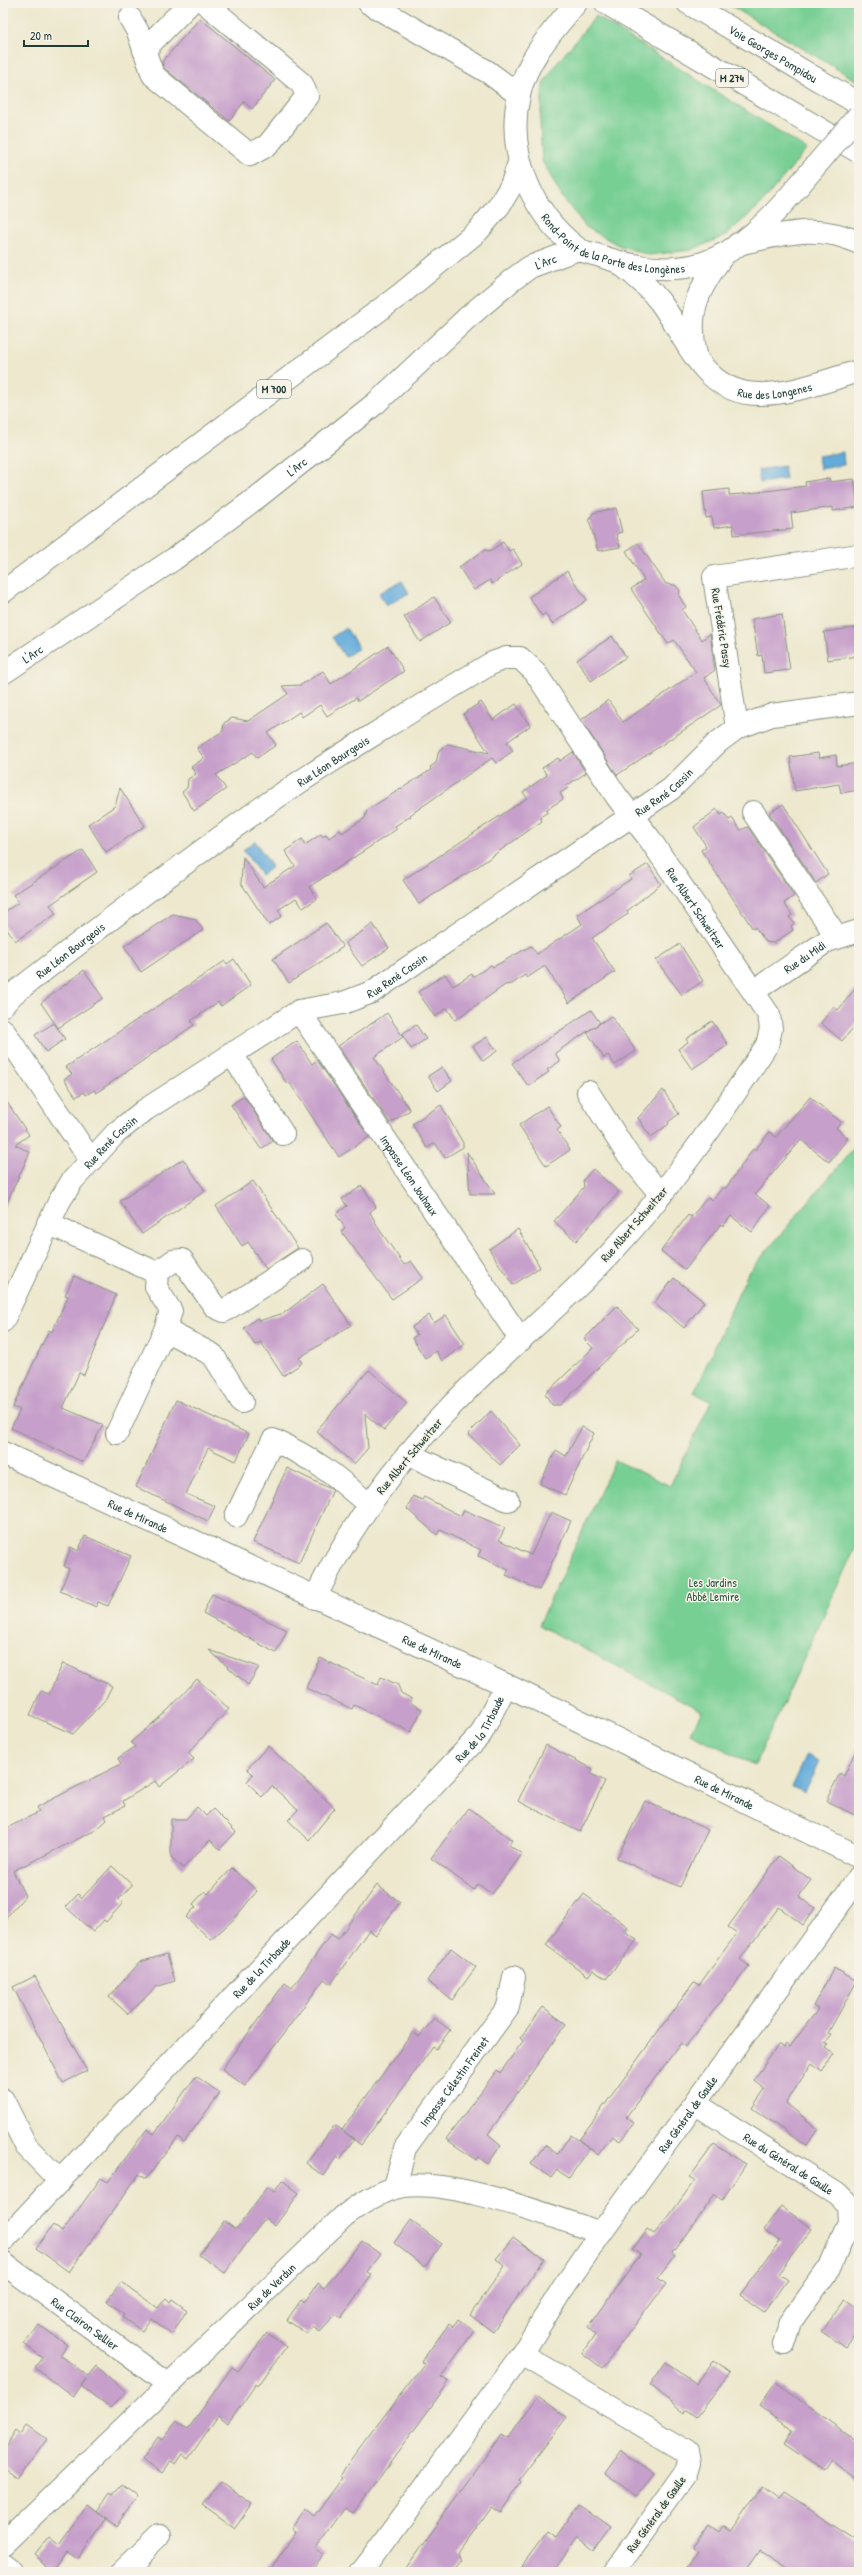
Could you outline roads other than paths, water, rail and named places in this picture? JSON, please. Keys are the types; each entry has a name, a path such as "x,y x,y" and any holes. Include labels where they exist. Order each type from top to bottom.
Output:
{"main road":[{"path":"144,50 190,3"},
{"path":"130,18 153,75 250,156 268,145 307,96 302,84 205,3"},
{"path":"369,3 488,72 518,95"},
{"name":"Rond-Point de la Porte des Longènes","path":"576,3 544,42 532,61 518,95 516,137 519,163 526,183 546,217 578,249 619,263 651,268 677,269 704,263 732,248 768,221 859,115"},
{"name":"M 274","path":"606,3 859,152"},
{"name":"Voie Georges Pompidou","path":"688,3 859,104"},
{"name":"M 700","path":"3,592 394,298 478,231 499,206 511,186 519,163"},
{"path":"698,363 691,334 692,314 707,277 732,248 793,231 823,231 859,243"},
{"name":"L'Arc","path":"3,673 174,559 265,491 376,403 467,318 512,280 530,267 578,249"},
{"name":"Rue des Longenes","path":"619,263 648,288 662,304 698,363 724,386 739,392 758,394 776,393 859,371"},
{"name":"Rue Frédéric Passy","path":"737,728 714,577 859,555"},
{"name":"Rue Léon Bourgeois","path":"3,1005 13,994 128,904 258,811 400,718 492,663 506,658 520,658 535,672 616,797 632,816"},
{"name":"Rue René Cassin","path":"3,1321 10,1285 72,1181 90,1159 116,1133 145,1110 230,1053 299,1011 343,1004 372,992 632,816 679,782 716,743 737,728 772,715 859,703"},
{"path":"753,812 837,937"},
{"name":"Rue Albert Schweitzer","path":"315,1598 346,1540 369,1505 408,1454 469,1388 521,1340 608,1255 661,1195 712,1128 767,1045 771,1035 769,1015 649,838 632,816"},
{"name":"Rue du Midi","path":"754,991 837,937 859,931"},
{"name":"Impasse Léon Jouhaux","path":"299,1011 521,1340"},
{"path":"3,1030 90,1159"},
{"path":"230,1053 283,1134"},
{"path":"588,1092 626,1152 661,1195"},
{"path":"48,1223 157,1273"},
{"path":"117,1433 165,1330 171,1311 156,1287 157,1273 173,1261 182,1260 215,1307 224,1311 302,1260"},
{"path":"165,1330 213,1355 242,1402"},
{"path":"236,1516 272,1440 306,1455 329,1470 369,1505"},
{"name":"Rue de Mirande","path":"3,1453 506,1685 859,1857"},
{"path":"408,1454 508,1500"},
{"name":"Rue de la Tirbaude","path":"3,2241 481,1734 506,1685"},
{"name":"Rue Général de Gaulle","path":"362,2572 522,2354 561,2291 601,2233 859,1878"},
{"name":"Impasse Célestin Freinet","path":"395,2187 405,2148 508,2007 514,1977"},
{"path":"3,2100 26,2146 60,2181"},
{"name":"Rue du Général de Gaulle","path":"696,2104 837,2194 848,2205 849,2222 830,2267 791,2322 784,2344"},
{"name":"Rue de Verdun","path":"3,2544 344,2216 370,2200 395,2187 428,2185 462,2190 601,2233"},
{"name":"Rue Clairon Sellier","path":"3,2263 168,2384"},
{"name":"Rue Général de Gaulle","path":"522,2354 686,2452 689,2462 686,2472 614,2572"},
{"path":"122,2572 160,2535"},
{"path":"3,2565 12,2572"}],"water":[{"path":"843,452 844,465 820,469 818,456"},
{"path":"784,466 786,479 760,483 758,470"},
{"path":"402,581 409,593 386,606 379,593"},
{"path":"346,628 359,648 345,657 332,637"},
{"path":"255,841 272,867 261,875 243,850"},
{"path":"807,1755 819,1761 804,1793 792,1787"}],"park label":[{"name":"Les Jardins Abbé Lemire","path":"713,1589"}]}
